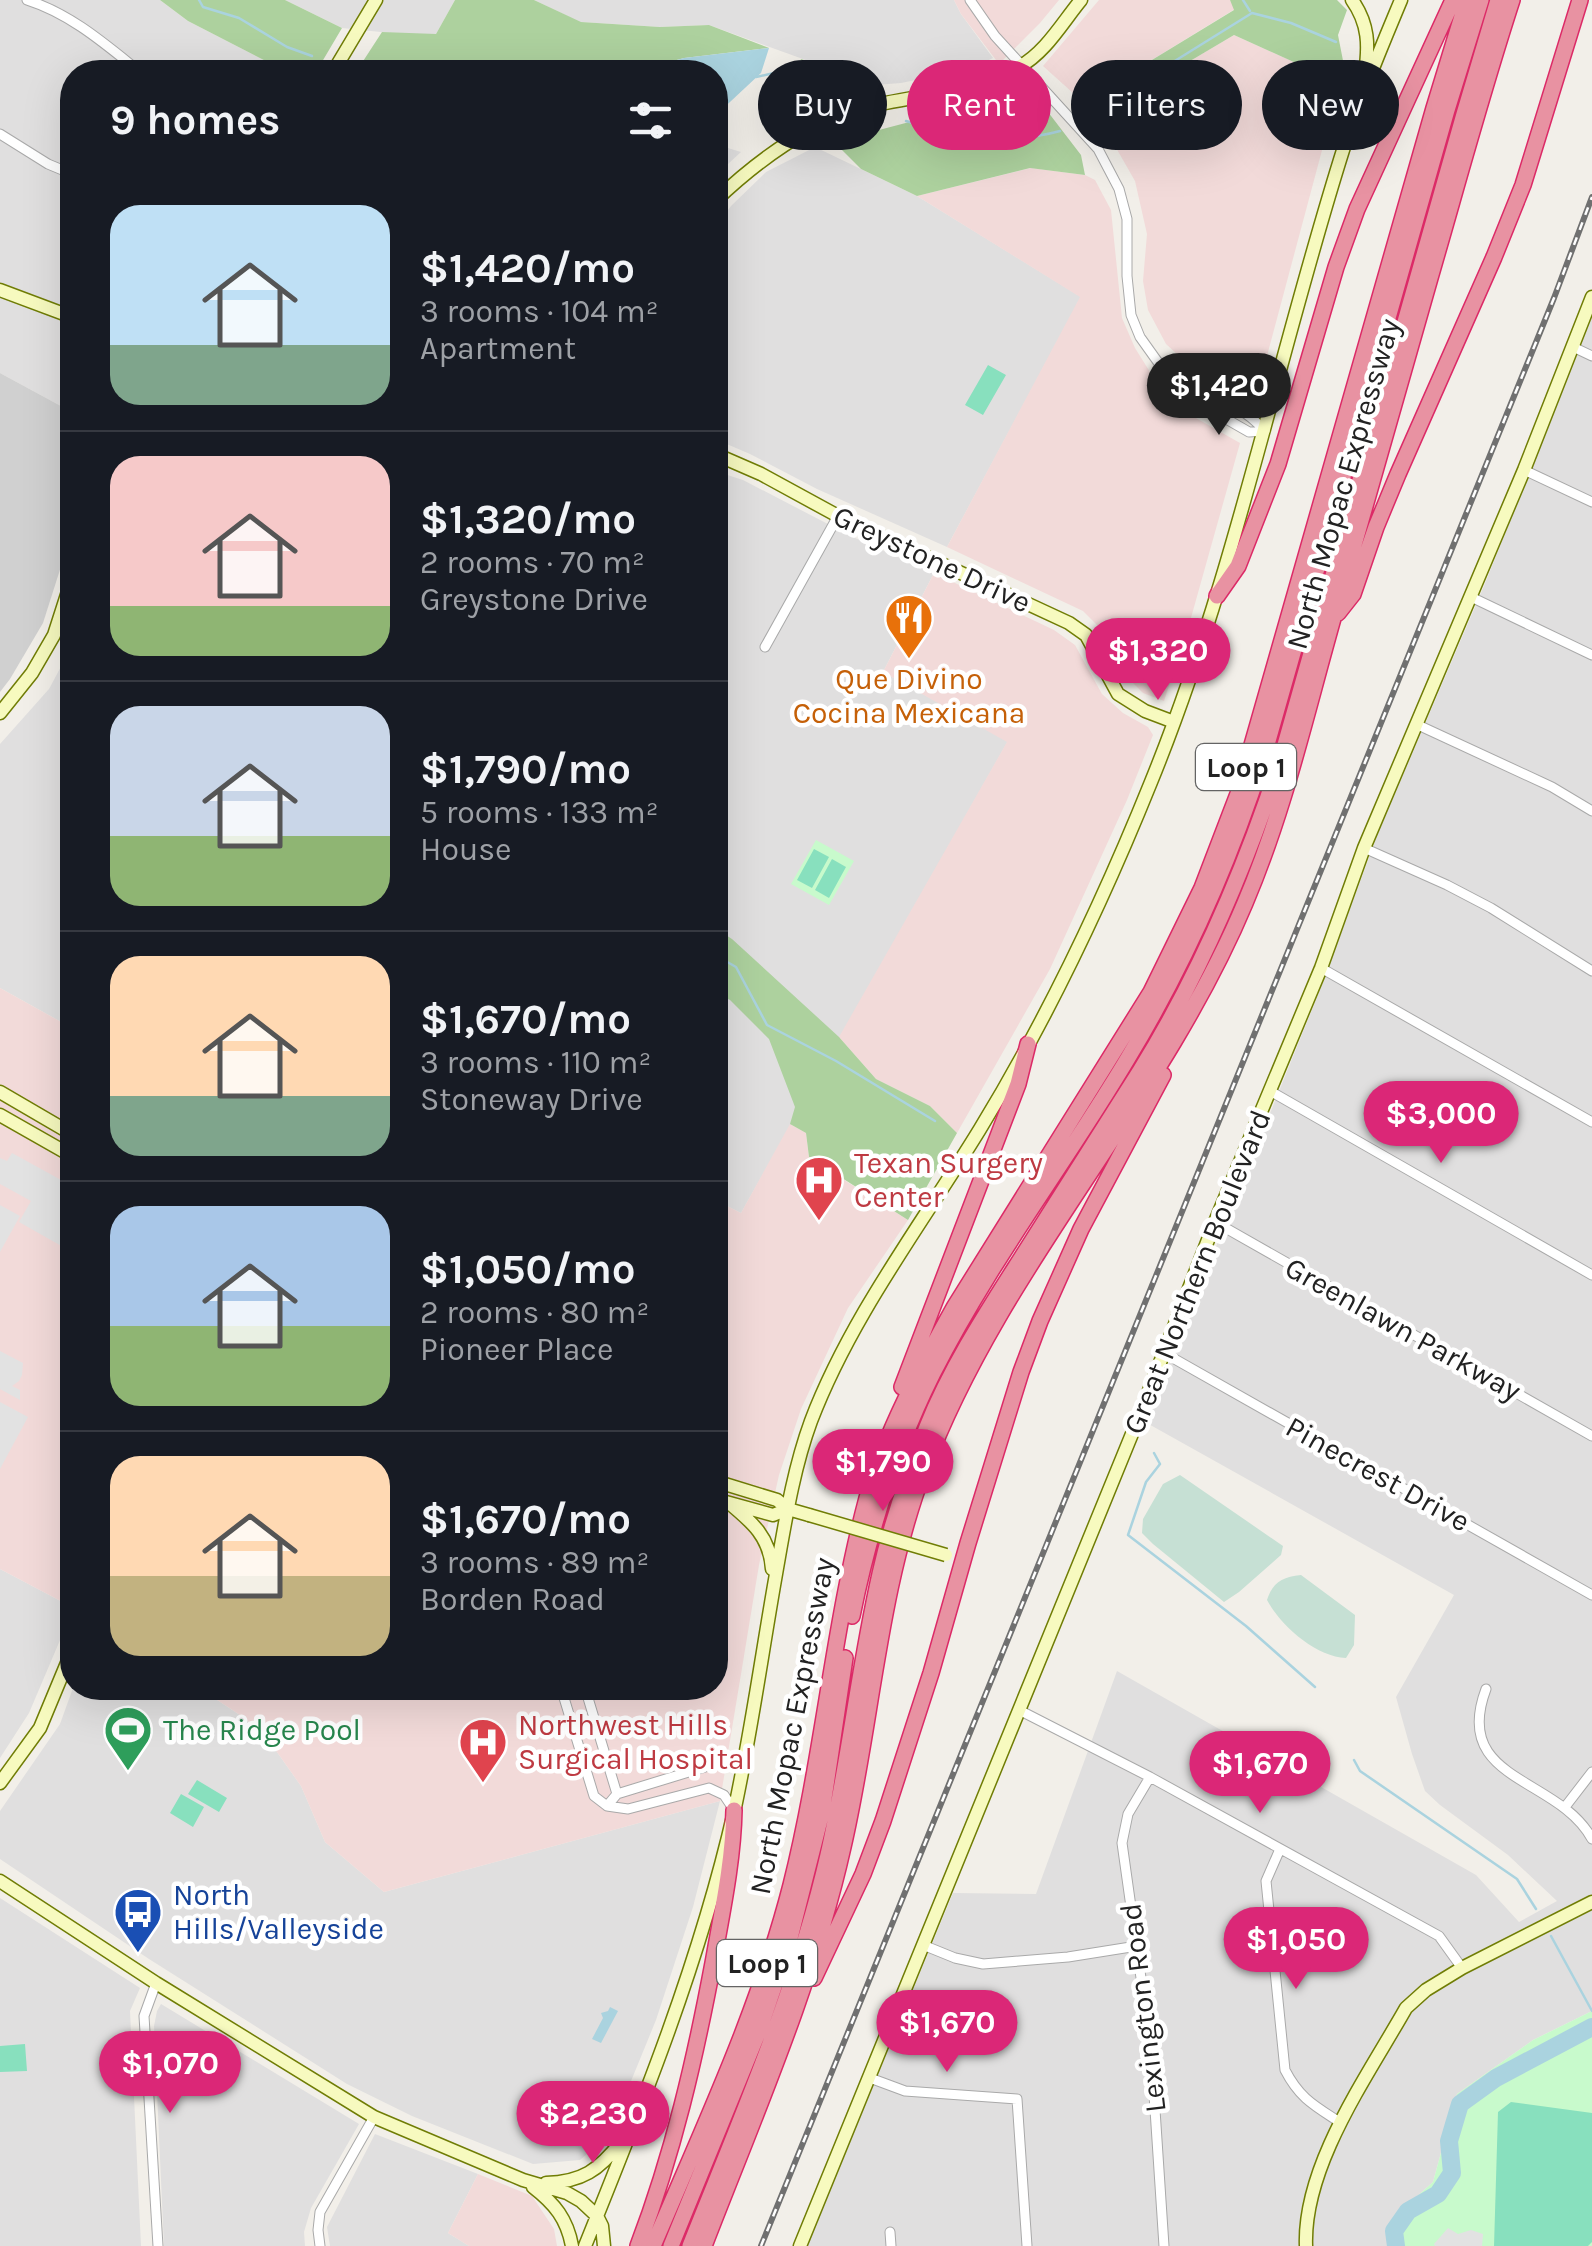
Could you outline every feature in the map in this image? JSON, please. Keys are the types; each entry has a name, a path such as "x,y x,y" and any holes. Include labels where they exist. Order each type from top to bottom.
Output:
{"highway":[{"path":"1217,596 1238,566 1278,464 1336,266 1357,209 1453,0"},
{"name":"North Mopac Expressway","path":"653,2246 753,2004 778,1931 796,1862 868,1495 892,1430 955,1306 1151,992 1215,856 1254,742 1467,0"},
{"path":"671,2246 774,1990 807,1878 822,1812 846,1650 879,1510 933,1373 966,1314 1128,1059 1161,1001 1232,848 1266,748 1481,0"},
{"path":"690,2246 782,2010 813,1914 837,1815 880,1571 910,1471 965,1349 1142,1068 1228,904 1283,752 1498,0"},
{"name":"North Mopac Expressway","path":"704,2246 801,1998 817,1946 844,1844 894,1568 922,1474 944,1420 990,1332 1180,1034 1235,926 1288,788 1332,620 1512,0"},
{"path":"1332,620 1353,594 1390,492 1501,239 1537,144 1580,0"},
{"path":"801,1998 819,1972 883,1820 1021,1372 1046,1306 1081,1229 1161,1080 1180,1034"},
{"path":"892,1430 902,1388 1018,1084 1028,1044"},
{"path":"796,1862 811,1833 827,1773"},
{"path":"638,2246 682,2112 698,2042 734,1839 734,1810"}],"street":[{"path":"27,0 88,30 125,60"},
{"path":"340,60 376,0"},
{"path":"970,0 994,36 1016,60"},
{"path":"1029,60 1049,42 1081,0"},
{"path":"1352,0 1366,24 1366,60"},
{"path":"1377,60 1401,0"},
{"path":"1051,98 1098,150 1120,190 1127,219 1131,316 1140,337 1160,365 1180,383 1200,396 1217,398 1253,417 1265,431"},
{"path":"728,189 774,151 836,117 907,100"},
{"path":"0,134 60,169"},
{"path":"585,2246 682,1994 706,1919 734,1810 788,1509 810,1425 845,1348 1028,1044 1097,906 1151,782 1217,596 1345,150"},
{"path":"0,290 60,312"},
{"name":"Great Northern Boulevard","path":"800,2246 1320,968 1364,848 1472,597 1592,297"},
{"path":"1573,347 1592,356"},
{"name":"Greystone Drive","path":"728,460 838,516 1068,623 1086,636 1118,694 1174,722"},
{"path":"1524,470 1592,502"},
{"path":"765,647 838,516"},
{"path":"1472,597 1592,654"},
{"path":"0,713 32,673 60,616"},
{"path":"1418,725 1552,787 1592,811"},
{"path":"1364,848 1491,908 1592,971"},
{"path":"1320,968 1592,1122"},
{"path":"1270,1090 1592,1275"},
{"path":"0,1092 60,1127"},
{"path":"14,1100 2,1119 60,1150"},
{"name":"Greenlawn Parkway","path":"1215,1222 1592,1436"},
{"name":"Pinecrest Drive","path":"1164,1353 1592,1594"},
{"path":"728,1485 778,1500 788,1509 963,1560"},
{"path":"728,1503 773,1515 788,1509"},
{"path":"728,1505 752,1522 764,1538 774,1589"},
{"path":"0,1783 40,1728 60,1680"},
{"path":"1486,1689 1478,1708 1479,1735 1486,1752 1564,1808 1592,1839"},
{"path":"566,1700 594,1796 608,1806 628,1808 709,1788 724,1795 734,1810"},
{"path":"589,1700 617,1794"},
{"path":"1018,1710 1150,1777 1439,1936 1462,1968"},
{"path":"608,1806 617,1794 744,1755"},
{"path":"1564,1808 1592,1772"},
{"name":"Lexington Road","path":"1150,1777 1128,1814 1122,1843 1151,2049 1164,2246"},
{"path":"1280,1849 1266,1881 1285,2070 1295,2090 1309,2104 1341,2123"},
{"path":"0,1881 156,1983 374,2117 582,2201 602,2226 604,2246"},
{"path":"1306,2246 1317,2174 1406,2008 1426,1990 1462,1968 1592,1902"},
{"path":"923,1945 983,1964 1137,1946"},
{"path":"156,1983 144,2016 158,2246"},
{"path":"870,2078 905,2091 1017,2100 1028,2246"},
{"path":"320,2246 320,2212 374,2117"},
{"path":"523,2180 566,2182 583,2176 604,2163 630,2131"},
{"path":"523,2180 560,2212 572,2246"},
{"path":"890,2232 891,2246"}],"shaded area":[{"path":"0,0 160,0 188,21 264,60 60,60 60,406 0,373"},
{"path":"285,0 455,0 436,34 400,34 342,28"},
{"path":"534,0 954,0 993,58 907,60 907,82 887,84 887,60 806,60 709,25 660,27 580,22"},
{"path":"954,0 1059,0 1003,60 996,60"},
{"path":"1099,0 1230,0 1235,9 1152,60 1071,60 1071,91 1051,73 1048,60"},
{"path":"1234,35 1289,60 1262,60 1262,150 1322,150 1256,397 1192,368 1166,344 1148,310 1143,281 1147,234 1135,181 1117,150 1242,150 1242,60 1192,60"},
{"path":"728,148 741,152 728,164"},
{"path":"809,150 821,150 917,196 1081,297 947,547 728,445 731,206 766,172"},
{"path":"1031,168 1085,175 1095,180 1111,210 1122,318 1135,348 1150,372 1187,413 1240,443 1164,701 1143,693 1122,672 1101,629 1083,611 947,547 1080,297 917,196"},
{"path":"1592,317 1592,2011 1533,2040 1457,2094 1433,2182 1392,2219 1392,2246 807,2246 953,1893 1036,1894 1117,1671 1476,1875 1519,1922 1557,1901 1508,1855 1425,1791 1412,1754 1396,1697 1454,1595 1145,1422 1322,985 1377,836 1484,586"},
{"path":"0,373 60,406 60,570 43,623 0,692"},
{"path":"728,475 934,573 883,672 1008,741 741,1213 728,1206"},
{"path":"934,573 1054,630 1075,645 1102,694 1123,713 1148,727 1153,735 1050,969 957,1133 930,1106 876,1079 839,1037 1007,742 883,672"},
{"path":"60,668 60,1021 0,988 0,744 49,689"},
{"path":"0,988 60,1021 60,1601 0,1569"},
{"path":"790,1124 806,1133 809,1158 908,1220 848,1308 801,1409 779,1475 759,1565 720,1801 384,1892 325,1842 301,1786 265,1735 217,1700 728,1700 728,1206 741,1213"},
{"path":"12,1153 60,1179 60,1245 19,1222 31,1201 0,1184 0,1158 7,1161"},
{"path":"0,1205 20,1216 0,1252"},
{"path":"0,1351 23,1363 22,1375 12,1386 20,1390 20,1400 0,1389"},
{"path":"0,1402 28,1417 0,1469"},
{"path":"0,1569 60,1601 60,1640 29,1713 0,1758"},
{"path":"69,1700 217,1700 265,1735 301,1786 325,1842 384,1892 720,1801 693,1907 656,2020 609,2135 580,2160 533,2164 412,2116 347,2084 0,1859 0,1811 60,1724"},
{"path":"0,1898 140,1988 130,2011 141,2246 0,2246"},
{"path":"161,2004 359,2124 311,2208 304,2232 305,2246 164,2246 154,2026"},
{"path":"375,2134 478,2174 448,2233 469,2246 330,2246 327,2227"},
{"path":"478,2174 532,2196 554,2229 557,2246 469,2246 448,2233"},
{"path":"1448,2228 1458,2234 1471,2230 1483,2234 1482,2246 1435,2246"}],"green space":[{"path":"160,0 285,0 342,28 323,60 264,60 188,21"},
{"path":"455,0 534,0 581,22 660,27 709,25 769,48 677,60 364,60 382,32 436,34"},
{"path":"1230,0 1337,0 1347,10 1338,35 1343,60 1289,60 1234,35 1192,60 1152,60 1234,10"},
{"path":"1051,116 1071,142 1071,150 1081,155 1085,175 1030,168 917,196 861,169 842,150 887,150 887,128 907,123 907,150 1051,150"},
{"path":"988,365 1006,375 983,415 965,405"},
{"path":"816,840 854,861 829,905 791,884"},
{"path":"814,849 829,857 812,888 797,880"},
{"path":"832,859 846,867 829,898 815,890"},
{"path":"728,936 839,1037 876,1079 930,1106 957,1133 908,1220 809,1157 806,1133 790,1124 795,1107 769,1039 730,1000"},
{"path":"1180,1475 1283,1546 1281,1555 1224,1602 1142,1533 1143,1519 1163,1484"},
{"path":"1301,1575 1355,1615 1354,1645 1346,1658 1323,1652 1300,1638 1267,1600 1279,1581"},
{"path":"197,1780 227,1798 219,1812 188,1794"},
{"path":"181,1794 204,1807 193,1827 170,1813"},
{"path":"1592,2011 1592,2246 1392,2246 1392,2219 1433,2182 1457,2094 1533,2040"},
{"path":"25,2044 27,2071 0,2072 0,2046"},
{"path":"1511,2102 1592,2113 1592,2242 1588,2246 1494,2246 1498,2112"}],"water":[{"path":"769,48 765,60 758,60 758,76 728,104 728,60 677,60"},
{"path":"610,2007 618,2011 601,2043 592,2039 603,2018 601,2013"}],"waterway":[{"path":"199,0 203,7 239,18 287,47 312,56"},
{"path":"1243,0 1250,11"},
{"path":"1176,60 1252,13 1291,23 1336,42"},
{"path":"906,121 969,139 1009,139 1060,131"},
{"path":"728,962 736,967 767,1025 935,1121"},
{"path":"1154,1453 1160,1464 1146,1482 1128,1535 1246,1626 1315,1687"},
{"path":"1354,1760 1360,1771 1517,1879 1536,1909"},
{"path":"1551,1936 1592,2011"},
{"path":"1396,2246 1394,2231 1408,2211 1438,2194 1452,2173 1449,2141 1460,2104 1496,2078 1592,2027"}],"railway":[{"path":"761,2246 1592,197"}],"place":[{"name":"Que Divino Cocina Mexicana","path":"909,660"},
{"name":"Texan Surgery Center","path":"819,1222"},
{"name":"The Ridge Pool","path":"128,1772"},
{"name":"Northwest Hills Surgical Hospital","path":"483,1784"},
{"name":"North Hills/Valleyside","path":"138,1954"}]}
